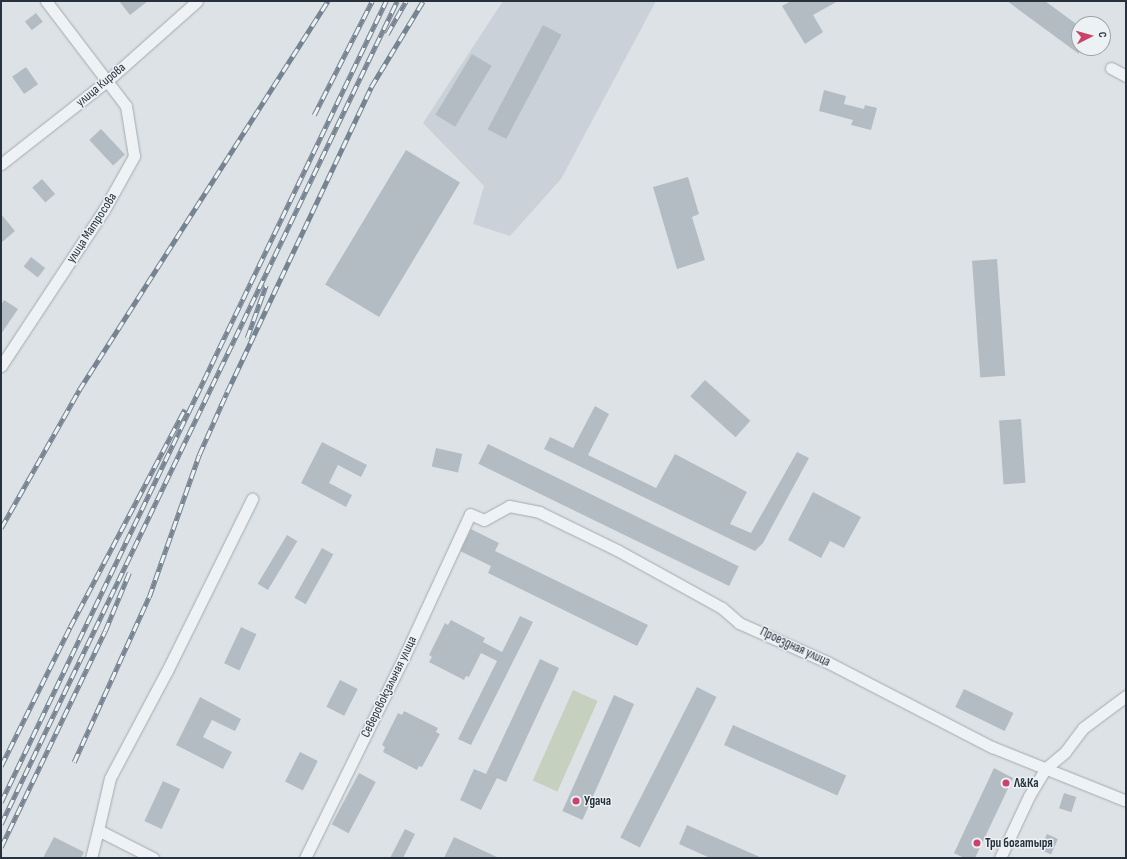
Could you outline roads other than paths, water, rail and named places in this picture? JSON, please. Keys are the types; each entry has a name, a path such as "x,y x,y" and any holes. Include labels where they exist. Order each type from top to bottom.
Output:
{"street":[{"name":"улица Матросова","path":"1,366 104,210 134,156 132,130 126,106 46,1"},
{"name":"улица Кирова","path":"1,164 107,81 197,1"},
{"path":"1110,68 1126,76"},
{"path":"92,858 110,778 168,669 252,498"},
{"name":"Проездная улица","path":"470,514 484,520 509,506 539,512 617,550 722,608 739,623 827,662 992,747 1126,801"},
{"name":"Северовокзальная улица","path":"305,858 404,657 470,514"},
{"path":"1000,858 1029,796 1046,768 1064,752 1083,728 1126,696"},
{"path":"98,830 153,858"}],"railway":[{"path":"1,528 79,390 328,1"},
{"path":"314,115 372,1"},
{"path":"1,802 386,1"},
{"path":"1,824 397,1"},
{"path":"387,34 406,1"},
{"path":"74,762 149,597 199,455 227,392 371,87 423,1"},
{"path":"247,338 266,285"},
{"path":"1,766 70,627 185,409"},
{"path":"1,847 105,631 129,573"}],"place":[{"name":"Л&Ка","path":"1006,783"},
{"name":"Удача","path":"576,801"},
{"name":"Три богатыря","path":"977,843"}]}
